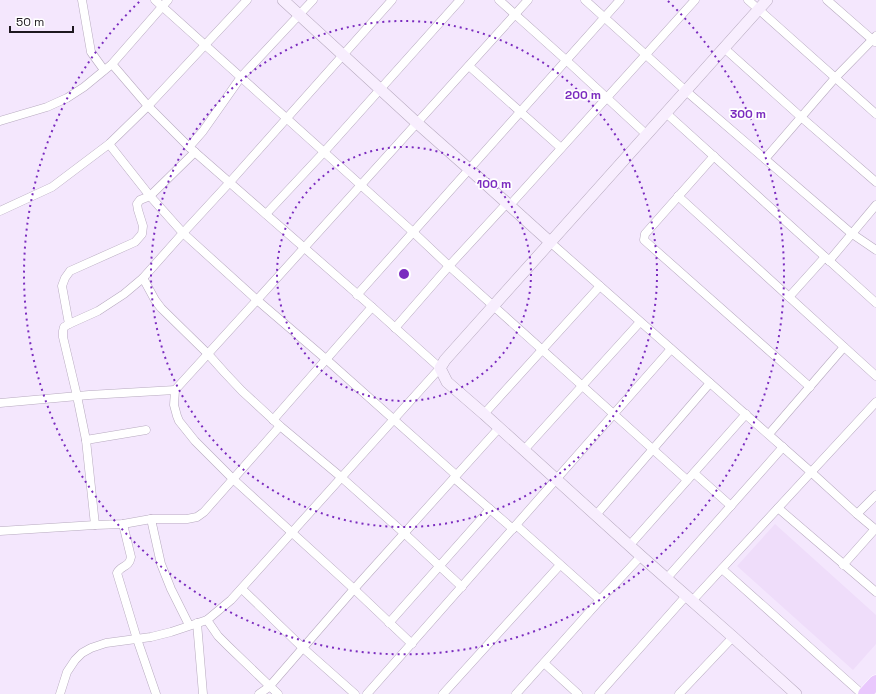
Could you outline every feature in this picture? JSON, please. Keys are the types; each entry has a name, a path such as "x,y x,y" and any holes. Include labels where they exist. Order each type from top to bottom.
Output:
{"highway":[{"path":"864,694 876,682"}],"street":[{"path":"82,0 90,52 104,70"},
{"path":"155,0 165,3 205,45 688,480"},
{"path":"0,211 52,188 109,144 148,106 247,0"},
{"path":"283,0 417,123 640,322 784,447 875,530 844,565"},
{"path":"69,324 62,286 70,271 135,242 142,234 143,226 137,204 140,200 150,196 192,149 241,77 313,0"},
{"path":"95,525 86,440 63,331 64,327 98,311 124,294 143,278 392,0"},
{"path":"266,214 324,152 460,0"},
{"path":"499,0 646,135"},
{"path":"412,644 233,479 195,441 179,421 177,416 174,404 175,390 528,0"},
{"path":"585,0 686,91 765,159 852,233 876,250"},
{"path":"357,295 620,0"},
{"path":"395,328 449,266 561,148 694,0"},
{"path":"748,0 876,114"},
{"path":"60,694 67,672 75,660 82,653 91,648 106,643 151,637 208,620 231,600 394,420 440,368 444,360 767,0"},
{"path":"765,159 836,78 875,40 827,0"},
{"path":"0,121 47,107 67,98 84,87 112,64 165,3"},
{"path":"724,48 876,182"},
{"path":"112,64 148,106 192,149 440,368 447,382 796,694"},
{"path":"469,66 561,148"},
{"path":"666,113 876,303"},
{"path":"109,144 150,196 183,233 394,420 490,509 515,527 600,600"},
{"path":"714,156 645,234 644,240 810,387"},
{"path":"678,196 876,376"},
{"path":"789,297 852,233 876,204"},
{"path":"143,278 161,308 208,354 242,391 273,420 341,477 462,587"},
{"path":"484,414 600,286"},
{"path":"273,420 372,308"},
{"path":"524,450 640,322"},
{"path":"769,434 844,347"},
{"path":"367,694 671,349"},
{"path":"596,515 710,383"},
{"path":"0,403 77,396 175,390"},
{"path":"599,694 689,599 722,569 876,402"},
{"path":"629,546 746,414"},
{"path":"0,531 123,524 151,520 187,519 197,517 204,512 280,426"},
{"path":"259,694 270,687 354,589 499,428"},
{"path":"86,440 146,430"},
{"path":"667,578 784,447"},
{"path":"694,473 731,506"},
{"path":"857,514 876,495"},
{"path":"778,508 876,592"},
{"path":"389,623 490,509"},
{"path":"151,520 161,564 171,589 193,624 203,694"},
{"path":"123,524 130,562 128,565 120,569 118,573 137,639 156,694"},
{"path":"516,694 641,556"},
{"path":"443,694 560,565"},
{"path":"722,569 864,694"},
{"path":"242,588 303,648 355,694"},
{"path":"208,620 223,641 278,694"},
{"path":"679,694 733,637"},
{"path":"544,663 578,694"}],"shaded area":[{"path":"775,524 876,615 876,644 853,670 737,566"}]}
